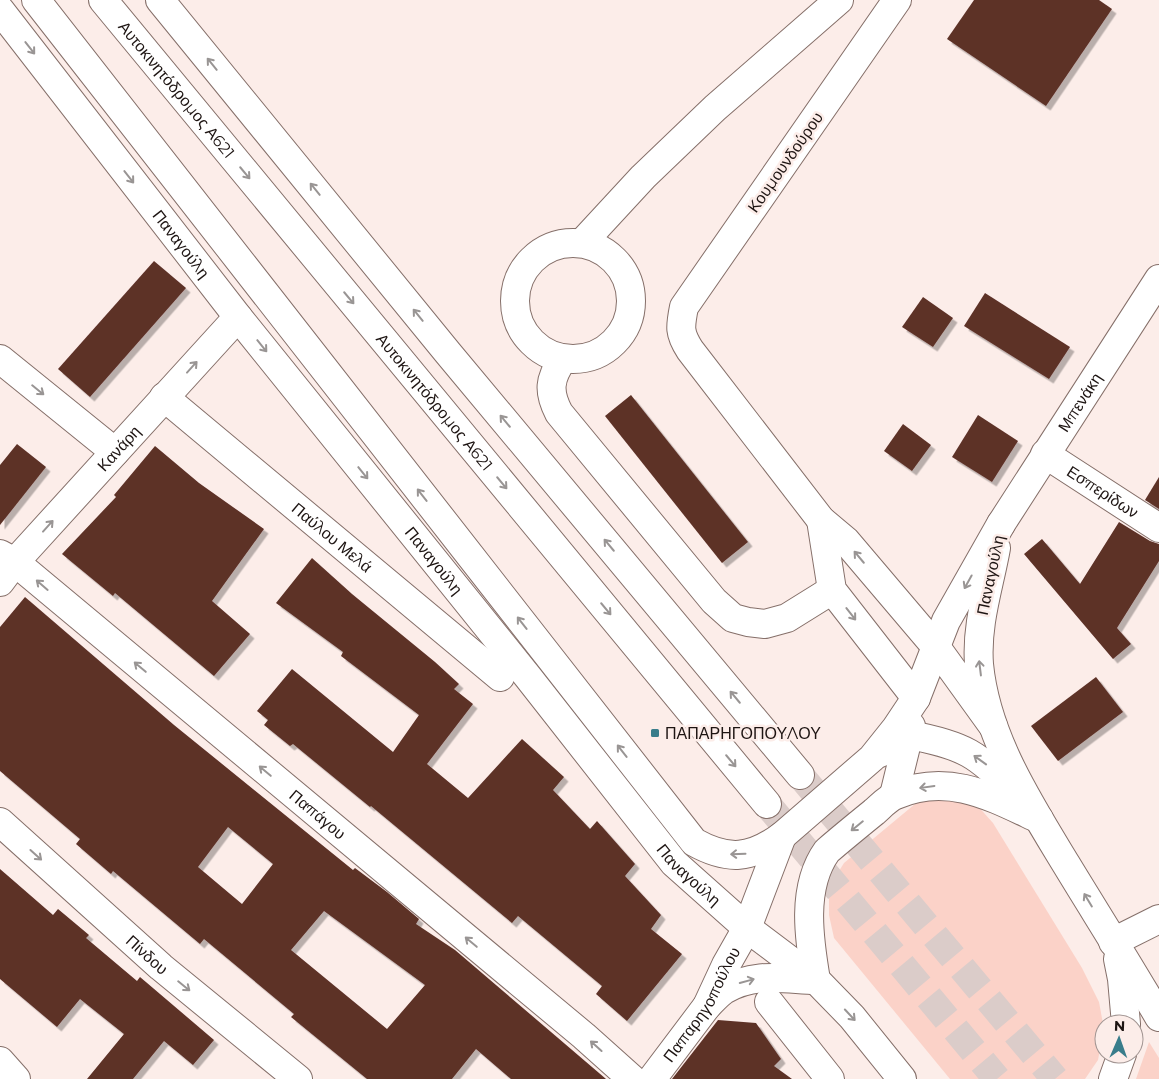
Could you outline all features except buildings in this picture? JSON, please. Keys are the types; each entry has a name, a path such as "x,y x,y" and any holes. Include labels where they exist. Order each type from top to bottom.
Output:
{"main road":[{"name":"Παναγούλη","path":"36,0 694,842 721,854 735,855 748,854 766,847 782,836 872,758 916,698 946,621 1001,524"},
{"name":"Αυτοκινητόδρομος Α621","path":"103,0 767,804"},
{"path":"160,0 448,353 800,775"},
{"path":"582,243 643,177 686,136 839,0"},
{"name":"Κουμουνδούρου","path":"680,327 684,307 897,0"},
{"name":"Παναγούλη","path":"0,10 238,317 674,863 747,928 816,980 852,1017 902,1079"},
{"path":"582,243 607,253 625,272 632,298 628,324 612,345 589,358 563,359 538,350 521,330 513,305 518,279 533,257 556,244 582,243"},
{"name":"Μπενάκη","path":"1001,524 1159,279"},
{"name":"Κανάρη","path":"5,566 115,452 238,317"},
{"name":"Παναγούλη","path":"680,327 683,339 690,350 821,520 846,541 936,647 996,732"},
{"path":"0,359 115,452"},
{"path":"563,359 554,372 551,388 552,400 559,413 714,601 733,618 765,624 787,618 832,590"},
{"name":"Παύλου Μελά","path":"164,398 500,677"},
{"name":"Εσπερίδων","path":"1045,454 1159,528"},
{"name":"Παναγούλη","path":"821,520 832,590 916,698"},
{"name":"Παναγούλη","path":"1001,524 979,632 979,663 985,699 996,732 1014,773 1039,819 1159,1017"},
{"name":"Παπάγου","path":"5,566 584,1036 632,1079"},
{"path":"894,795 910,735 916,698"},
{"path":"872,758 910,735 944,742 971,753 996,772 1039,819"},
{"path":"707,1006 723,991 745,980 764,977 785,977 816,980 810,946 809,922 814,876 820,861 826,851 894,795 919,788 939,786 964,788 994,798 1039,819"},
{"name":"Πίνδου","path":"0,822 162,967 298,1079"},
{"name":"Παπαρηγοπούλου","path":"652,1079 707,1006 726,965 747,928 782,836"},
{"path":"1125,1014 1122,978 1113,942 1159,919"},
{"path":"769,1002 830,1079"},
{"path":"0,1061 16,1079"},
{"path":"1113,1079 1118,1064"}],"shaded area":[{"path":"936,796 976,804 993,823 1082,968 1099,1002 1101,1014 1094,1014 1095,1064 1085,1079 950,1079 834,938 829,915 829,897 834,879 844,863 915,804"},
{"path":"1149,1042 1159,1058 1159,1079 1136,1079 1141,1064 1144,1064 1144,1056"}],"tunnel":[{"path":"800,775 1055,1079"},
{"path":"767,804 997,1079"}],"place":[{"name":"ΠΑΠΑΡΗΓΟΠΟΥΛΟΥ","path":"655,733"}]}
